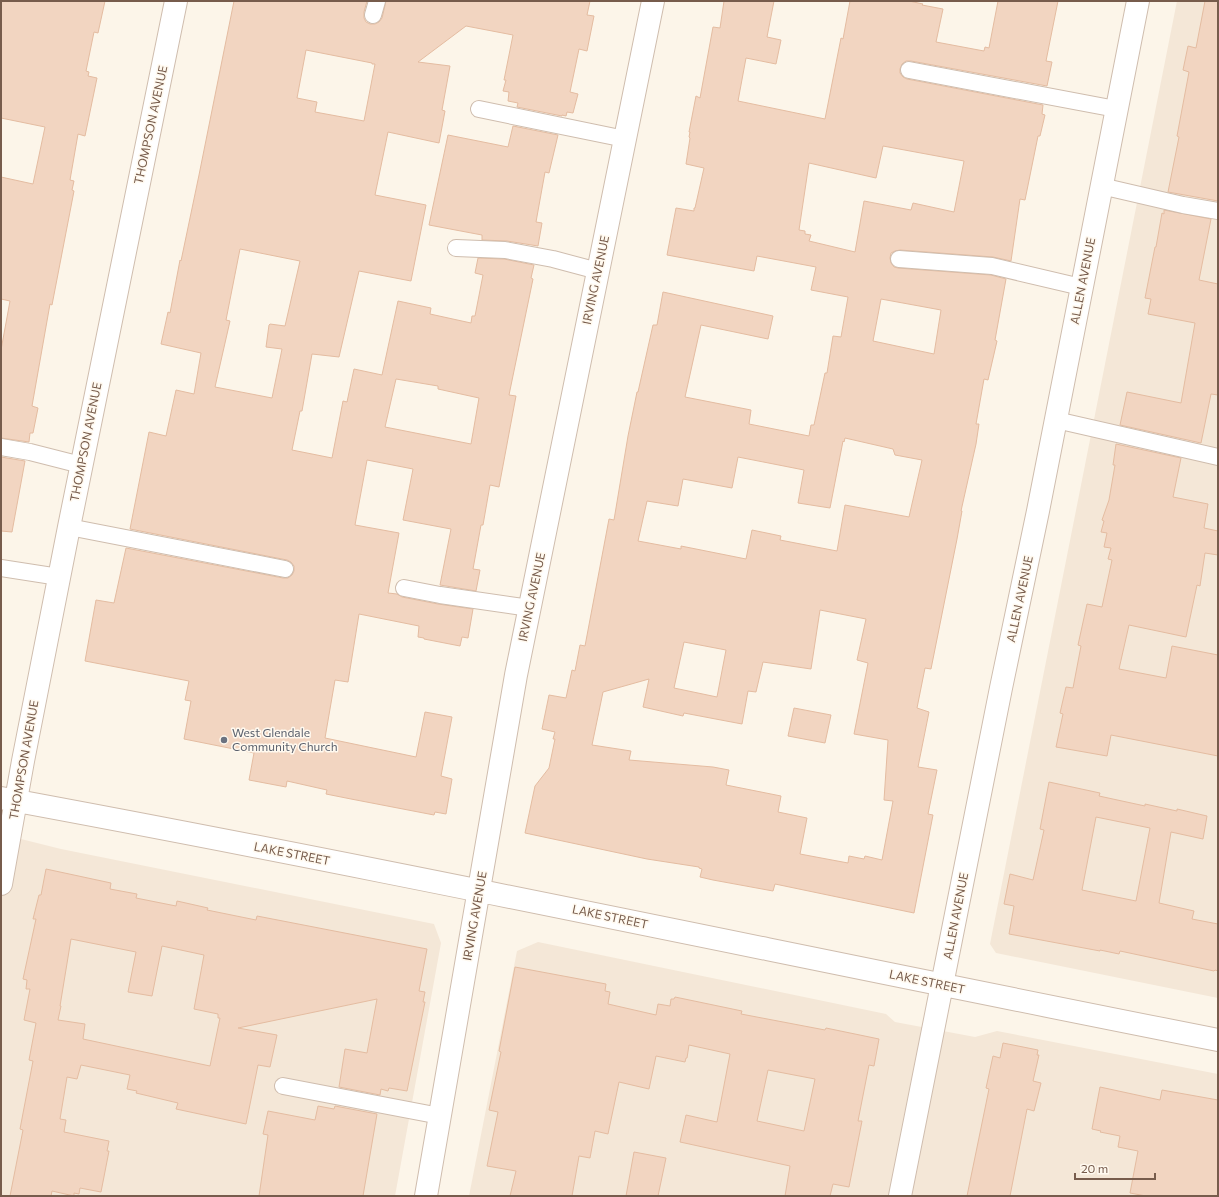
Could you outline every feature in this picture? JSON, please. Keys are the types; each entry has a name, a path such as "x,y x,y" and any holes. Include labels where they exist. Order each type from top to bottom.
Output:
{"street":[{"name":"THOMPSON AVENUE","path":"1,884 8,799 59,577 176,1"},
{"name":"IRVING AVENUE","path":"426,1196 516,675 653,1"},
{"name":"ALLEN AVENUE","path":"900,1196 1056,420 1138,1"},
{"name":"LAKE STREET","path":"8,799 480,890 942,986 1218,1040"}],"lane":[{"path":"909,70 1116,109"},
{"path":"479,109 625,139"},
{"path":"1101,186 1183,206 1218,211"},
{"path":"456,248 504,250 553,259 598,271"},
{"path":"900,260 992,266 1081,287"},
{"path":"1056,420 1218,457"},
{"path":"1,447 30,452 81,465"},
{"path":"69,526 285,569"},
{"path":"1,568 59,577"},
{"path":"404,588 440,595 530,608"},
{"path":"283,1086 440,1116"}],"shaded area":[{"path":"1177,1 1218,1 1218,998 996,953 990,944"},
{"path":"1,834 61,849 434,924 441,943 395,1196 1,1196"},
{"path":"538,942 886,1014 895,1022 975,1037 997,1031 1218,1074 1218,1196 469,1196 517,951"}],"building":[{"path":"1,1 105,1 98,33 94,32 86,71 89,72 88,76 97,78 85,136 78,134 70,180 74,181 72,190 74,191 52,305 50,304 32,406 38,408 33,433 30,433 29,442 1,438 1,350 10,301 1,299 1,177 33,184 45,127 1,118"},
{"path":"234,1 367,1 364,18 366,22 375,24 382,18 386,1 590,1 587,15 594,16 587,51 579,49 570,92 578,94 573,113 567,112 566,116 517,107 518,103 508,101 509,92 503,91 513,35 466,26 418,62 450,66 442,110 445,111 439,143 388,132 375,195 426,205 411,281 359,271 339,357 312,354 302,411 300,411 292,450 332,458 343,401 347,402 354,369 382,375 398,301 431,308 430,314 471,323 472,316 475,316 483,275 475,273 478,258 504,259 534,265 531,278 533,279 509,395 516,396 499,487 490,485 473,569 480,570 476,591 440,585 451,529 403,520 413,469 367,460 355,525 399,533 388,593 438,604 473,609 468,638 462,637 460,646 418,637 419,626 359,614 348,682 335,680 325,738 416,757 425,712 452,717 441,776 452,779 446,814 435,812 434,815 326,794 327,790 287,781 286,787 249,780 254,753 184,739 191,701 185,700 189,681 85,661 96,600 114,603 126,548 283,578 288,578 294,571 294,566 287,560 130,529 149,432 166,436 176,390 194,394 201,353 161,344 168,312 170,313","holes":["306,50 375,64 364,121 315,112 317,102 297,98","240,249 300,261 285,326 269,325 266,347 282,349 272,398 215,387 230,321 226,320","396,379 438,386 438,389 479,398 471,444 385,427"]},
{"path":"724,1 774,1 767,37 781,40 776,64 746,58 738,101 825,119 850,1 909,1 943,9 936,42 984,51 985,47 989,48 998,1 1058,1 1046,61 1052,62 1047,86 911,61 906,61 902,64 900,69 900,73 907,79 1043,105 1042,114 1045,115 1040,136 1038,136 1025,200 1020,199 1011,261 993,257 900,250 891,253 890,258 894,267 898,268 991,275 1006,279 995,340 997,341 988,380 984,379 976,424 979,424 976,444 961,511 957,539 931,669 925,668 917,708 929,712 918,767 937,770 928,814 933,815 914,913 775,884 773,891 713,880 700,877 702,869 699,867 647,859 525,833 535,786 549,768 555,739 553,739 555,732 542,729 549,695 566,698 572,670 575,671 580,645 585,646 609,519 614,520 637,392 653,325 657,325 663,292 773,316 768,339 701,325 685,397 751,410 749,424 809,436 811,425 814,425 825,373 827,373 833,336 841,337 848,297 811,290 816,267 757,256 754,271 667,255 676,208 694,211 695,208 704,168 686,164 690,138 689,132 696,96 700,98 713,27 720,28","holes":["883,146 964,161 954,212 913,203 911,210 864,201 855,252 809,241 811,235 805,234 805,231 799,230 809,163 876,178","881,299 941,310 934,354 873,341","845,438 893,449 895,455 922,460 909,517 845,505 837,551 780,540 781,536 752,530 746,559 681,546 681,549 638,541 647,501 678,506 683,479 732,488 738,457 804,470 798,503 830,508 843,441 844,442","820,610 866,619 857,660 868,663 854,734 888,740 884,800 893,801 882,860 865,856 864,859 849,856 848,863 800,854 807,818 778,812 781,796 726,785 729,770 713,767 629,760 631,751 592,745 603,692 649,679 643,707 683,716 684,713 742,724 748,691 756,692 763,662 811,669","684,642 726,650 717,697 674,688"]},
{"path":"1205,1 1218,1 1218,201 1168,192 1179,137 1177,136 1189,72 1183,70 1188,46 1196,48"},
{"path":"513,126 558,135 549,173 545,172 536,222 542,223 538,246 507,241 482,240 482,235 429,225 448,135 508,147"},
{"path":"1164,210 1211,219 1199,280 1218,284 1218,395 1211,394 1201,443 1120,425 1127,392 1181,403 1195,323 1148,314 1151,299 1145,298 1162,213 1164,214"},
{"path":"1116,444 1181,458 1173,497 1208,504 1204,528 1218,531 1218,555 1205,553 1200,586 1197,585 1186,637 1129,625 1119,669 1166,678 1172,646 1218,655 1218,756 1111,735 1107,756 1056,747 1063,714 1060,713 1066,687 1073,688 1081,646 1078,645 1087,604 1102,607 1112,560 1108,559 1111,548 1104,547 1107,533 1101,532 1104,521 1102,520 1109,500 1115,465 1113,465"},
{"path":"1,457 25,461 12,532 1,531"},
{"path":"794,708 831,715 825,743 788,736"},
{"path":"1049,782 1100,793 1099,796 1145,806 1145,804 1177,811 1177,809 1207,816 1203,839 1171,832 1159,903 1194,911 1192,919 1218,924 1218,971 1120,951 1119,954 1009,934 1014,906 1004,904 1010,874 1033,880 1044,830 1040,829","holes":["1096,817 1150,828 1136,901 1082,890"]},
{"path":"46,869 111,883 110,889 137,894 136,898 176,906 177,901 208,908 207,910 256,920 257,916 427,949 419,991 425,992 423,1002 425,1002 407,1091 389,1088 388,1091 381,1089 380,1095 339,1087 345,1049 367,1053 377,999 238,1028 277,1035 270,1067 258,1065 246,1124 176,1109 178,1103 136,1093 137,1091 127,1089 130,1075 81,1065 77,1079 67,1077 60,1119 66,1120 64,1132 109,1141 107,1151 109,1151 101,1192 80,1188 79,1194 74,1193 74,1196 52,1191 51,1196 10,1196 23,1130 20,1129 33,1061 29,1060 36,1023 24,1020 30,989 26,989 27,980 23,979 36,919 33,919 39,895 41,895","holes":["71,939 136,952 128,992 152,996 162,946 204,955 194,1009 218,1014 218,1018 220,1018 210,1066 83,1039 85,1024 58,1020"]},
{"path":"515,967 606,984 605,991 610,992 608,1004 656,1015 658,1004 670,1006 671,999 674,999 675,997 742,1011 741,1014 825,1030 826,1028 879,1039 874,1066 869,1065 858,1121 862,1121 849,1187 833,1184 830,1196 785,1196 790,1166 680,1142 686,1115 717,1122 730,1054 689,1045 685,1062 656,1056 649,1089 619,1082 608,1134 595,1131 590,1158 579,1156 572,1196 510,1196 516,1171 487,1166 498,1112 489,1110 501,1052 499,1051","holes":["768,1070 815,1079 804,1131 757,1121"]},
{"path":"1003,1043 1038,1050 1037,1055 1039,1055 1033,1081 1041,1083 1034,1111 1027,1109 1010,1196 967,1196 989,1089 986,1088 993,1056 1000,1058"},
{"path":"1100,1087 1160,1100 1162,1090 1218,1100 1218,1196 1146,1196 1130,1193 1138,1151 1118,1147 1120,1136 1092,1129"},
{"path":"318,1106 334,1109 335,1106 377,1114 363,1196 259,1196 268,1135 263,1134 268,1111 315,1120"},
{"path":"634,1152 666,1158 658,1196 626,1196"}],"place":[{"name":"West Glendale Community Church","path":"224,740"}]}
